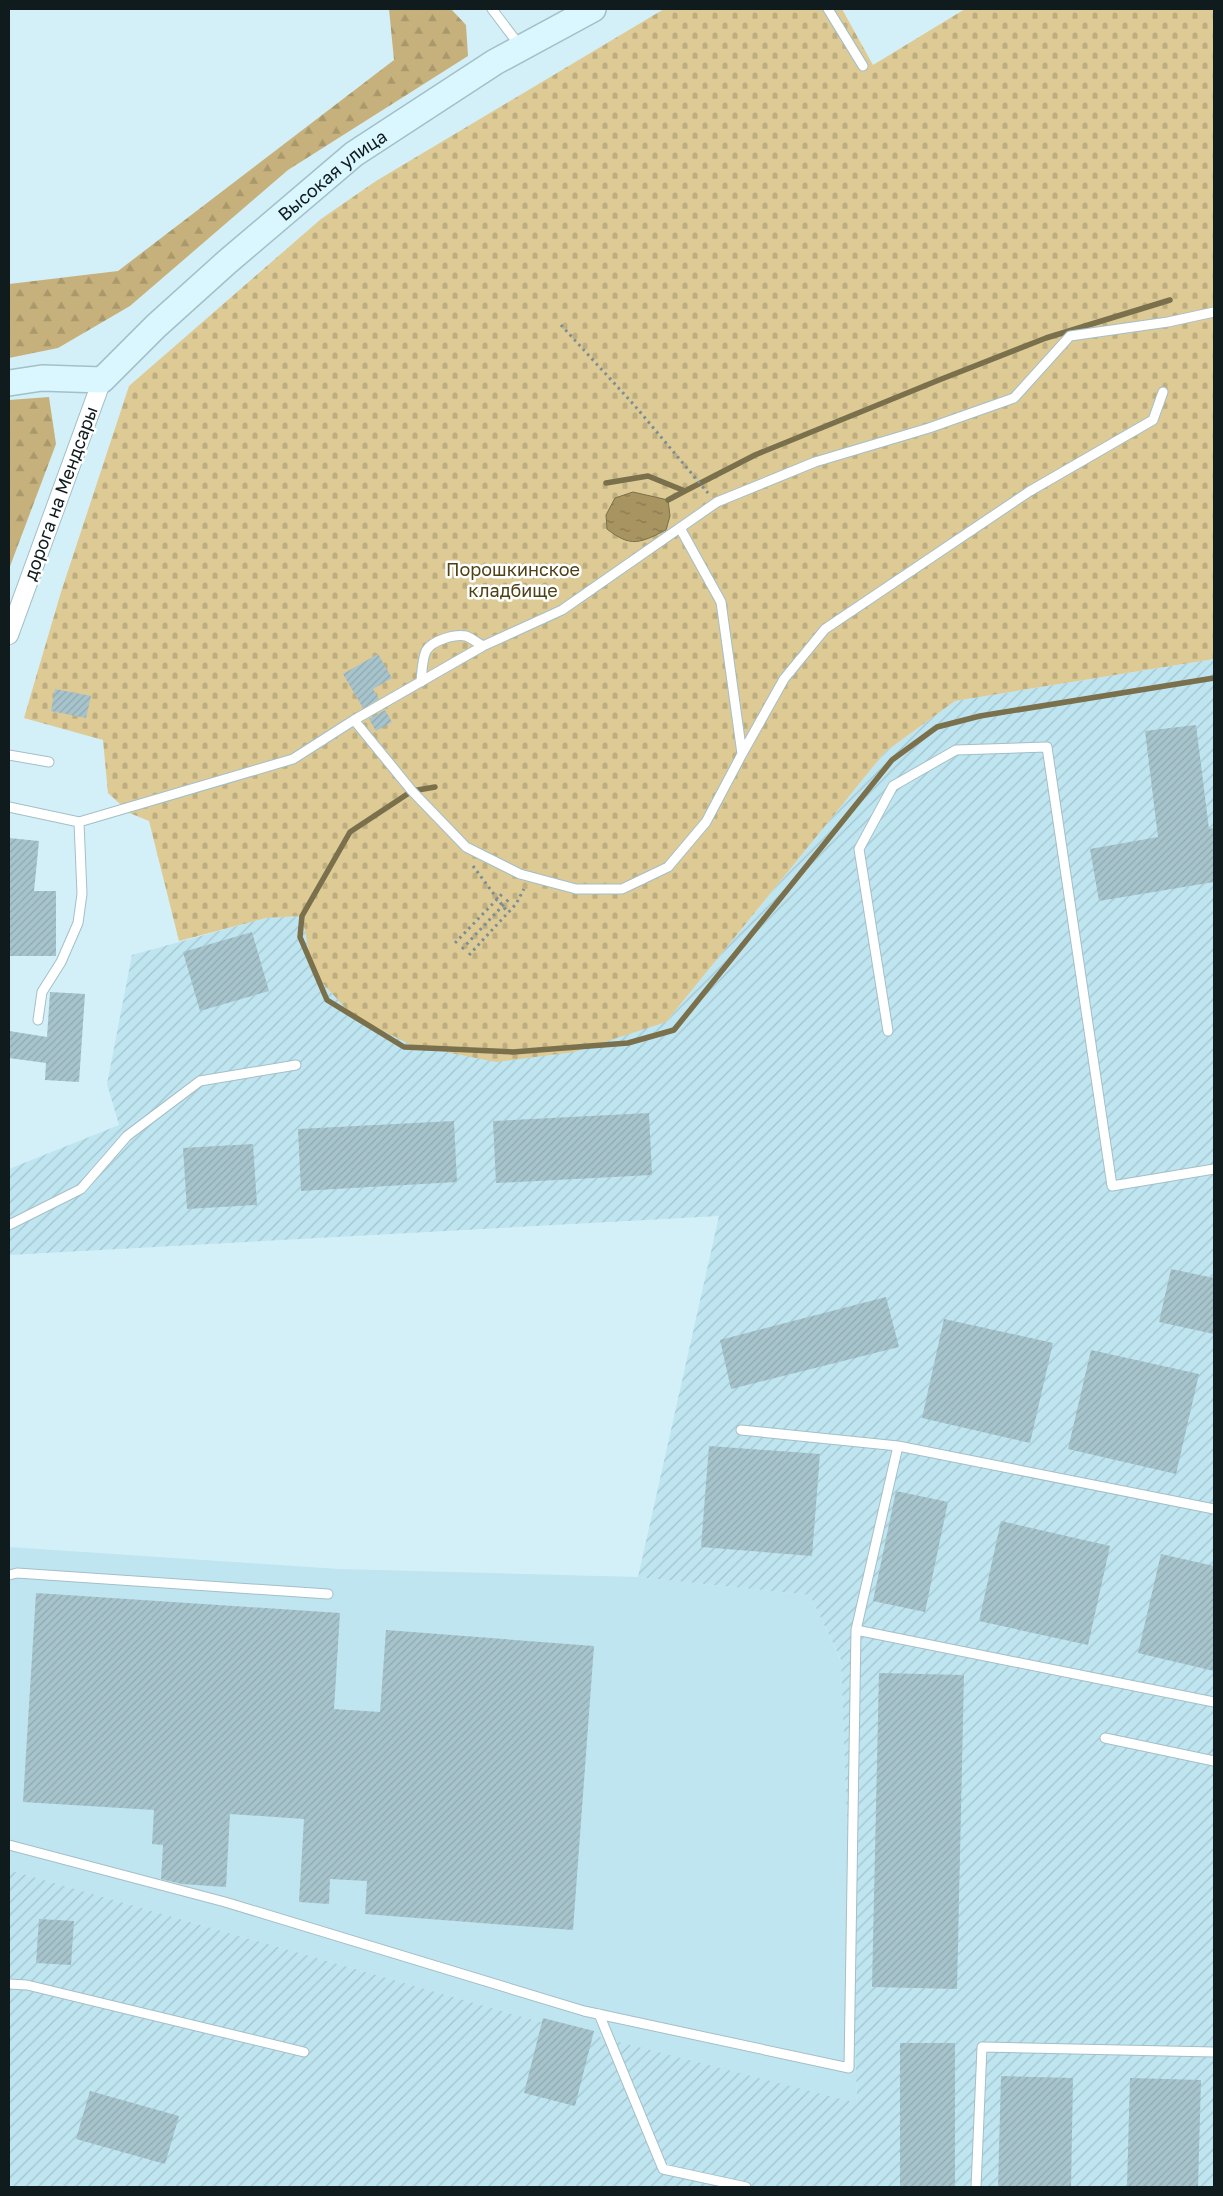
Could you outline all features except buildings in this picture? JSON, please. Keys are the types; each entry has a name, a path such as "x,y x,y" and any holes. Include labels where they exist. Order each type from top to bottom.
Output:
{"street":[{"name":"Высокая улица","path":"102,380 156,326 227,262 354,154 495,62 593,9"},
{"path":"9,383 42,378 102,380"},
{"name":"дорога на Мендсары","path":"9,635 102,380"}],"lane":[{"path":"492,9 521,47"},
{"path":"828,9 863,66"},
{"path":"9,807 79,822 293,760 354,720 483,646 562,610 717,502 815,462 928,428 1014,398 1070,336 1168,322 1214,312"},
{"path":"354,720 412,791 466,847 520,874 576,889 622,889 668,867 706,822 784,679 825,629 1030,491 1153,420 1163,392"},
{"path":"680,528 697,555 721,602 742,754"},
{"path":"421,682 423,661 427,649 434,643 446,638 466,636 483,646"},
{"path":"888,1031 859,848 893,786 956,750 1047,747 1112,1186 1214,1169"},
{"path":"9,755 49,762"},
{"path":"38,1020 42,992 61,962 78,923 82,894 79,822"},
{"path":"9,1225 81,1188 126,1136 200,1081 296,1065"},
{"path":"741,1430 898,1446 1214,1509"},
{"path":"9,1845 225,1902 599,2014 849,2068 856,1630 898,1446"},
{"path":"9,1575 17,1573 328,1594"},
{"path":"856,1630 1214,1702"},
{"path":"1105,1738 1214,1761"},
{"path":"9,1984 27,1985 304,2052"},
{"path":"599,2014 663,2169 746,2187"},
{"path":"976,2187 982,2047 1214,2052"}],"path":[{"path":"561,325 635,406 699,484 717,502"},
{"path":"466,847 476,871 508,914"},
{"path":"455,943 503,893"},
{"path":"462,949 509,899"},
{"path":"469,955 516,904"}],"shaded area":[{"path":"1214,659 1214,2187 9,2187 9,1870 537,2021 857,2103 841,1660 810,1595 638,1577 719,1216 9,1255 9,1169 119,1125 107,1084 132,955 266,918 302,916 313,973 666,1022 885,752 955,701"},
{"path":"9,1547 339,1569 638,1577 810,1595 841,1661 857,2104 537,2021 9,1870"}],"green space":[{"path":"389,9 451,9 466,25 468,56 288,170 130,306 58,348 9,358 9,284 118,271 394,60"},
{"name":"Порошкинское кладбище","path":"664,9 842,9 873,65 965,9 1214,9 1214,659 955,701 885,752 666,1022 574,1052 496,1062 411,1045 352,1015 313,973 302,916 266,918 179,941 149,821 122,810 120,804 108,793 103,740 24,718 61,592 129,386 321,219 376,181"},
{"path":"49,397 56,444 9,569 9,400"}],"water":[{"path":"633,492 668,500 670,516 666,530 649,538 629,541 607,529 606,515 615,498"}],"waterway":[{"path":"606,483 648,476 685,491 755,455 939,380 1046,338 1170,300"},
{"path":"668,500 685,491"},
{"path":"435,787 412,791 350,832 302,916 300,937 327,1000 404,1047 513,1052 628,1043 674,1030 892,760 937,727 980,716 1214,678"}]}
